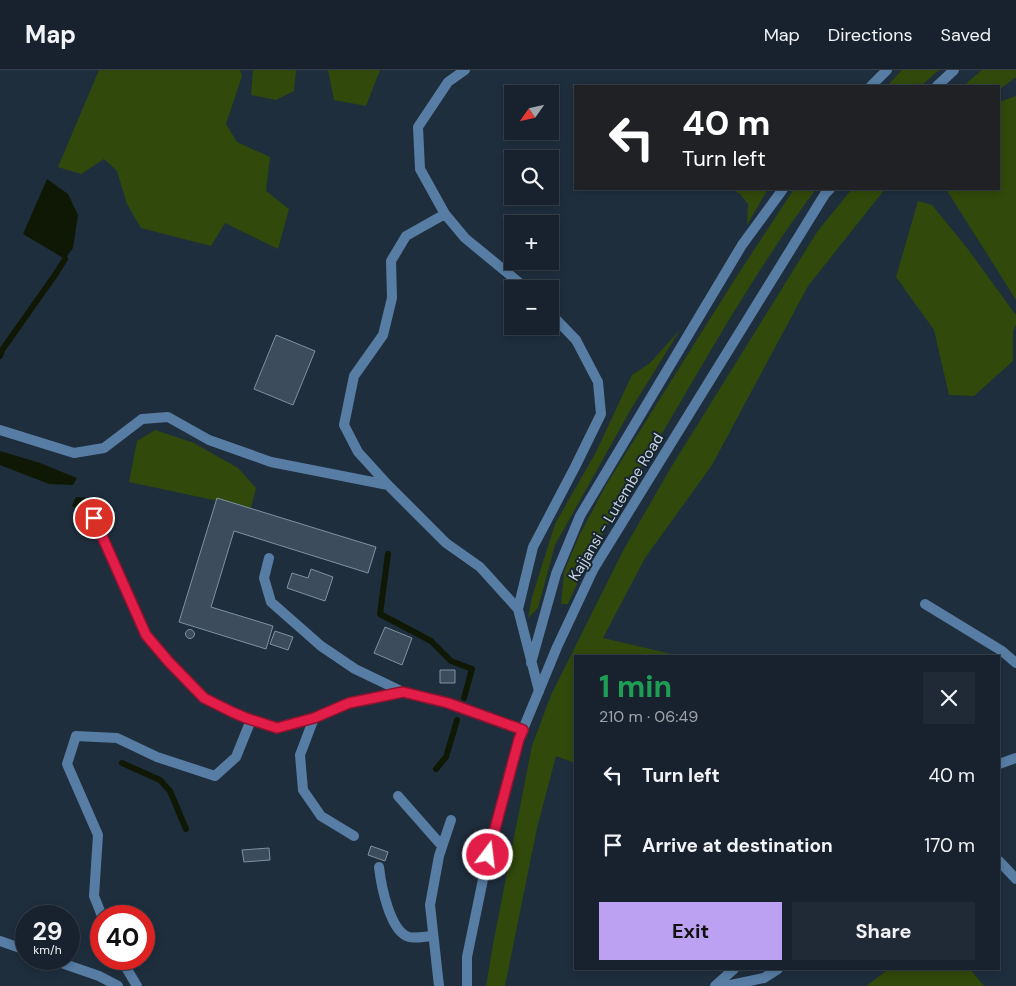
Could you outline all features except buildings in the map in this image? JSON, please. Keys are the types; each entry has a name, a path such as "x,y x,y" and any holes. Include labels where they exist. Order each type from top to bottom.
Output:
{"street":[{"path":"465,70 448,82 418,127 420,169 445,214 465,238 516,280"},
{"path":"872,85 887,70"},
{"path":"938,85 954,70"},
{"path":"531,664 556,574 580,516 742,245 782,190"},
{"name":"Kajjansi - Lutembe Road","path":"467,986 467,957 488,855 519,739 557,647 594,568 829,190"},
{"path":"445,214 406,236 391,261 392,298 384,335 354,376 344,425 358,452 388,485 446,543 480,567 518,609"},
{"path":"539,691 518,609 532,547 601,414 598,382 576,340 559,322"},
{"path":"0,430 74,453 104,448 142,419 168,417 209,440 271,462 388,485"},
{"path":"94,518 146,635 204,698 251,720 277,728 314,718 349,703 403,692"},
{"path":"269,558 264,578 271,602 327,651 355,669 403,692 448,703 523,730"},
{"path":"925,604 1002,651 1016,662"},
{"path":"314,718 300,755 303,790 320,816 354,836"},
{"path":"98,905 94,896 98,835 67,764 76,736 117,738 157,758 215,776 236,757 251,720"},
{"path":"1000,764 1016,758"},
{"path":"398,796 442,846"},
{"path":"439,986 430,905 442,846 451,820"},
{"path":"1000,861 1016,879"},
{"path":"380,867 382,889 398,929 409,937 433,936"},
{"path":"0,941 15,946"},
{"path":"80,969 99,976 118,986"},
{"path":"128,970 137,986"},
{"path":"715,986 733,970"},
{"path":"726,986 764,978 776,970"}],"green space":[{"path":"99,70 240,70 242,76 226,124 237,142 270,157 266,191 289,209 278,249 225,223 211,246 141,228 127,204 117,171 104,159 81,174 58,167"},
{"path":"253,70 296,70 294,91 276,100 251,95"},
{"path":"328,70 380,70 366,106 334,100"},
{"path":"902,70 939,70 922,85 888,85"},
{"path":"982,70 1016,70 1016,77 1000,89 1000,85 964,85"},
{"path":"1016,96 1016,300 947,190 1000,190 1000,102"},
{"path":"734,190 767,190 747,225 748,204 740,194"},
{"path":"793,190 815,190 795,217 720,335 614,513 568,604 561,604 564,572 579,536 606,485 733,282"},
{"path":"851,190 884,190 808,286 712,465 645,558 603,638 676,655 574,655 574,763 556,756 537,828 505,986 486,986 532,746 551,695 624,549 670,469 817,232"},
{"path":"918,201 932,205 967,248 1016,315 1016,325 1013,331 1013,361 974,396 949,395 934,330 896,277"},
{"path":"680,330 631,409 555,545 538,608 528,618 532,597 555,524 596,452 632,375 650,363"},
{"path":"155,430 194,443 238,468 256,488 251,508 129,482 137,441"},
{"path":"888,970 971,970 984,986 866,986"}],"shaded area":[{"path":"47,179 68,194 78,215 73,248 65,259 23,234"},
{"path":"0,451 40,463 77,478 73,485 49,484 0,465"},
{"path":"76,497 98,499 97,510 84,514 72,506"}],"waterway":[{"path":"0,356 2,350 65,259"},
{"path":"388,554 380,614 431,641 451,661 472,669 464,698"},
{"path":"436,769 446,757 457,720"},
{"path":"122,763 160,780 170,791 186,829"}],"route":[{"path":"94,518 146,635 204,698 232,712 277,728 314,718 349,703 403,692 448,703 523,730 488,855"}]}
